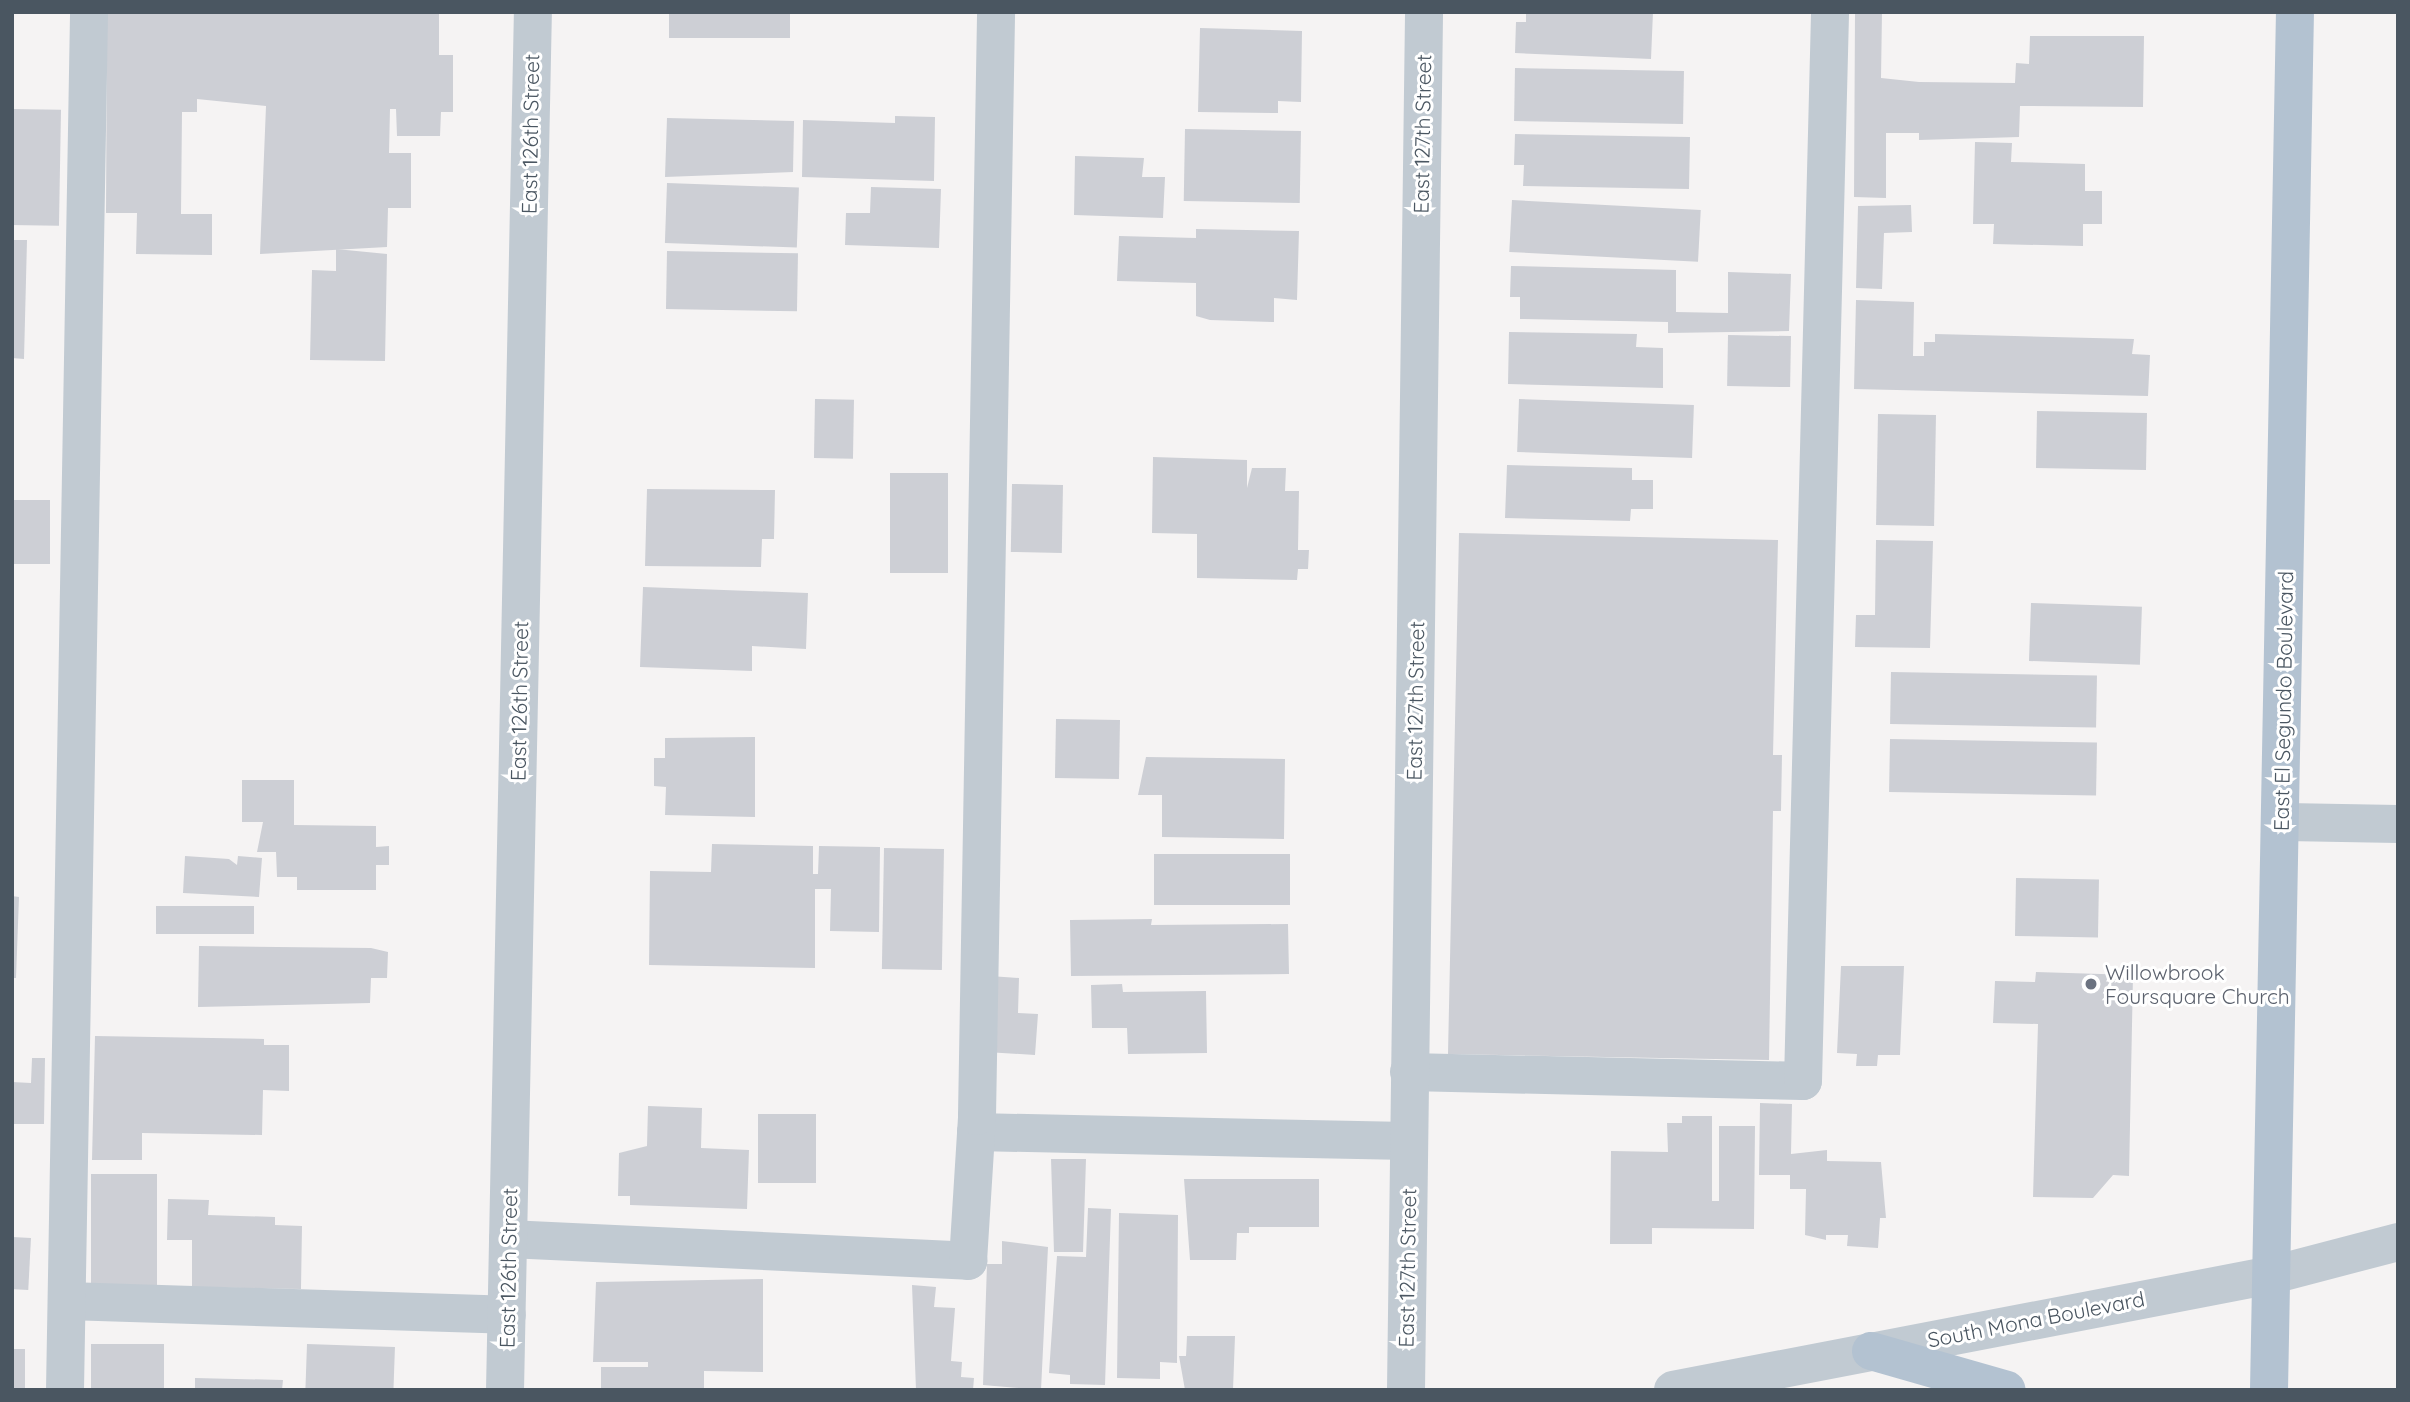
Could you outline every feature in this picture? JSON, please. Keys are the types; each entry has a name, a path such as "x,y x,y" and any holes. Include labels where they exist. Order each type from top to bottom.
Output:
{"main road":[{"name":"East El Segundo Boulevard","path":"2269,1390 2295,12"},
{"path":"1871,1352 2007,1390"}],"street":[{"path":"65,1390 89,12"},
{"name":"East 126th Street","path":"505,1390 533,12"},
{"path":"508,1239 968,1261 976,1132 996,12"},
{"name":"East 127th Street","path":"1406,1390 1424,12"},
{"path":"1409,1072 1803,1081 1830,12"},
{"path":"2280,822 2398,824"},
{"path":"976,1132 1408,1141"},
{"name":"South Mona Boulevard","path":"1673,1390 2272,1275 2398,1242"},
{"path":"67,1301 507,1315"}],"building":[{"path":"107,12 439,12 439,55 453,55 453,112 441,112 440,136 397,136 396,109 390,109 389,153 411,153 411,208 388,208 387,247 260,254 266,106 197,99 197,112 182,112 181,214 212,214 212,255 136,254 137,213 106,213"},
{"path":"669,12 790,12 790,38 669,38"},
{"path":"1526,12 1653,12 1651,59 1515,53 1516,22 1526,22"},
{"path":"1855,12 1882,12 1881,78 1919,82 2015,83 2016,63 2029,64 2030,36 2144,36 2143,107 2020,106 2019,137 1919,140 1919,133 1886,133 1886,198 1854,197"},
{"path":"1200,28 1302,31 1301,102 1278,101 1278,113 1198,112"},
{"path":"1515,68 1684,71 1683,124 1514,121"},
{"path":"12,109 61,110 59,226 12,225"},
{"path":"895,116 935,117 934,181 802,177 803,120 895,123"},
{"path":"667,118 794,121 793,172 665,177"},
{"path":"1185,129 1301,131 1300,203 1184,201"},
{"path":"1515,134 1690,137 1689,189 1523,186 1524,165 1514,165"},
{"path":"1975,142 2012,143 2011,162 2085,164 2085,191 2102,191 2102,224 2083,224 2083,246 1993,244 1994,224 1973,224"},
{"path":"1075,156 1144,158 1142,177 1165,177 1163,218 1074,215"},
{"path":"667,183 799,188 797,248 665,243"},
{"path":"871,187 941,189 939,248 845,245 846,213 870,213"},
{"path":"1512,200 1701,210 1698,262 1509,252"},
{"path":"1911,205 1912,232 1884,233 1882,289 1856,288 1858,206"},
{"path":"1196,229 1299,231 1297,300 1274,298 1274,322 1210,320 1196,316 1196,283 1117,281 1119,236 1196,238"},
{"path":"12,240 27,240 24,359 12,358"},
{"path":"336,249 387,254 385,361 310,360 312,270 336,271"},
{"path":"667,251 798,253 797,311 666,309"},
{"path":"1511,266 1676,270 1676,312 1728,313 1728,272 1791,274 1789,331 1668,333 1668,322 1520,319 1520,297 1510,297"},
{"path":"1856,300 1914,302 1913,356 1924,356 1924,342 1935,342 1935,334 2134,339 2132,354 2150,355 2148,396 1854,389"},
{"path":"1509,332 1637,334 1636,347 1663,348 1663,388 1508,384"},
{"path":"1728,335 1791,336 1790,387 1727,386"},
{"path":"815,399 854,400 853,459 814,458"},
{"path":"1519,399 1694,405 1692,458 1517,452"},
{"path":"2037,411 2147,413 2146,470 2036,468"},
{"path":"1878,414 1936,415 1934,526 1876,525"},
{"path":"1153,457 1247,460 1247,488 1252,468 1286,468 1285,491 1299,491 1298,550 1309,550 1308,569 1298,569 1297,580 1197,578 1197,534 1152,533"},
{"path":"1507,465 1632,468 1632,480 1653,480 1653,509 1631,509 1630,521 1505,518"},
{"path":"890,473 948,473 948,573 890,573"},
{"path":"1012,484 1063,485 1062,553 1011,552"},
{"path":"647,489 775,490 774,539 762,539 761,567 645,566"},
{"path":"12,500 50,500 50,564 12,564"},
{"path":"1459,533 1778,540 1773,755 1782,755 1781,811 1773,811 1769,1060 1448,1054"},
{"path":"1876,540 1933,541 1930,648 1855,647 1856,615 1875,615"},
{"path":"643,587 808,593 806,649 752,646 752,671 640,667"},
{"path":"2031,603 2142,607 2140,665 2029,661"},
{"path":"1891,672 2097,676 2096,728 1890,724"},
{"path":"1056,719 1120,720 1119,779 1055,778"},
{"path":"755,737 755,817 665,815 666,787 654,786 654,758 665,758 665,738"},
{"path":"1890,739 2097,743 2096,796 1889,792"},
{"path":"1146,757 1285,759 1284,839 1162,837 1162,795 1138,795"},
{"path":"242,780 294,780 294,825 376,826 376,847 389,846 389,865 376,865 376,890 297,890 297,877 277,877 276,852 257,852 263,822 242,822"},
{"path":"712,844 813,846 813,874 818,874 819,846 880,847 879,932 830,931 831,889 815,889 815,968 649,965 650,871 711,872"},
{"path":"884,848 944,849 942,970 882,969"},
{"path":"1154,854 1290,854 1290,905 1154,905"},
{"path":"185,856 229,859 237,865 238,856 262,858 259,897 183,893"},
{"path":"2016,878 2099,879 2098,937 2015,936"},
{"path":"12,896 19,897 16,978 12,978"},
{"path":"156,906 254,906 254,934 156,934"},
{"path":"1152,919 1151,925 1288,924 1289,974 1071,976 1070,920"},
{"path":"199,946 371,948 388,952 387,978 371,978 370,1003 198,1007"},
{"path":"1841,966 1904,966 1900,1055 1878,1055 1877,1066 1856,1066 1857,1054 1837,1053"},
{"path":"2036,972 2133,975 2129,1176 2113,1175 2093,1198 2033,1197 2038,1024 1993,1023 1995,981 2035,982"},
{"path":"990,976 1019,978 1018,1013 1038,1014 1035,1055 986,1052"},
{"path":"1122,984 1123,992 1206,991 1207,1053 1128,1054 1127,1028 1092,1028 1091,985"},
{"path":"95,1036 264,1039 264,1045 289,1045 289,1091 263,1090 262,1135 142,1133 142,1160 92,1160"},
{"path":"32,1058 45,1058 44,1124 12,1124 12,1082 31,1083"},
{"path":"1760,1103 1792,1104 1791,1154 1827,1150 1827,1161 1881,1162 1886,1218 1880,1218 1878,1248 1847,1246 1848,1235 1826,1235 1826,1240 1805,1235 1806,1189 1790,1189 1790,1175 1759,1175"},
{"path":"648,1106 702,1108 701,1148 749,1150 747,1209 630,1205 630,1196 618,1196 619,1153 647,1146"},
{"path":"758,1114 816,1114 816,1183 758,1183"},
{"path":"1682,1116 1712,1116 1712,1201 1719,1201 1719,1126 1755,1126 1754,1229 1652,1228 1652,1244 1610,1244 1611,1151 1668,1152 1667,1123 1682,1123"},
{"path":"1051,1159 1086,1159 1083,1252 1054,1252"},
{"path":"91,1174 157,1174 157,1287 91,1287"},
{"path":"1184,1179 1319,1179 1319,1227 1249,1227 1249,1233 1237,1233 1236,1260 1190,1260"},
{"path":"168,1199 209,1200 208,1215 275,1217 275,1225 302,1226 301,1289 192,1287 192,1240 167,1240"},
{"path":"1088,1208 1111,1209 1105,1385 1070,1384 1070,1375 1049,1373 1057,1256 1086,1257"},
{"path":"1119,1213 1178,1215 1177,1363 1160,1362 1160,1379 1117,1378"},
{"path":"12,1237 31,1238 28,1290 12,1289"},
{"path":"1002,1241 1048,1247 1041,1390 983,1385 987,1264 1002,1264"},
{"path":"763,1279 763,1372 704,1371 704,1390 601,1390 601,1367 648,1367 648,1362 593,1362 596,1282"},
{"path":"912,1285 936,1287 934,1307 955,1308 951,1361 962,1362 961,1377 974,1378 973,1390 916,1390"},
{"path":"1187,1336 1235,1336 1233,1390 1185,1390 1179,1356 1186,1356"},
{"path":"91,1344 164,1344 164,1390 91,1390"},
{"path":"307,1344 395,1347 393,1390 305,1390"},
{"path":"12,1349 25,1349 25,1390 12,1390"},
{"path":"195,1378 283,1380 282,1390 195,1390"}],"place":[{"name":"Willowbrook Foursquare Church","path":"2091,984"}]}
